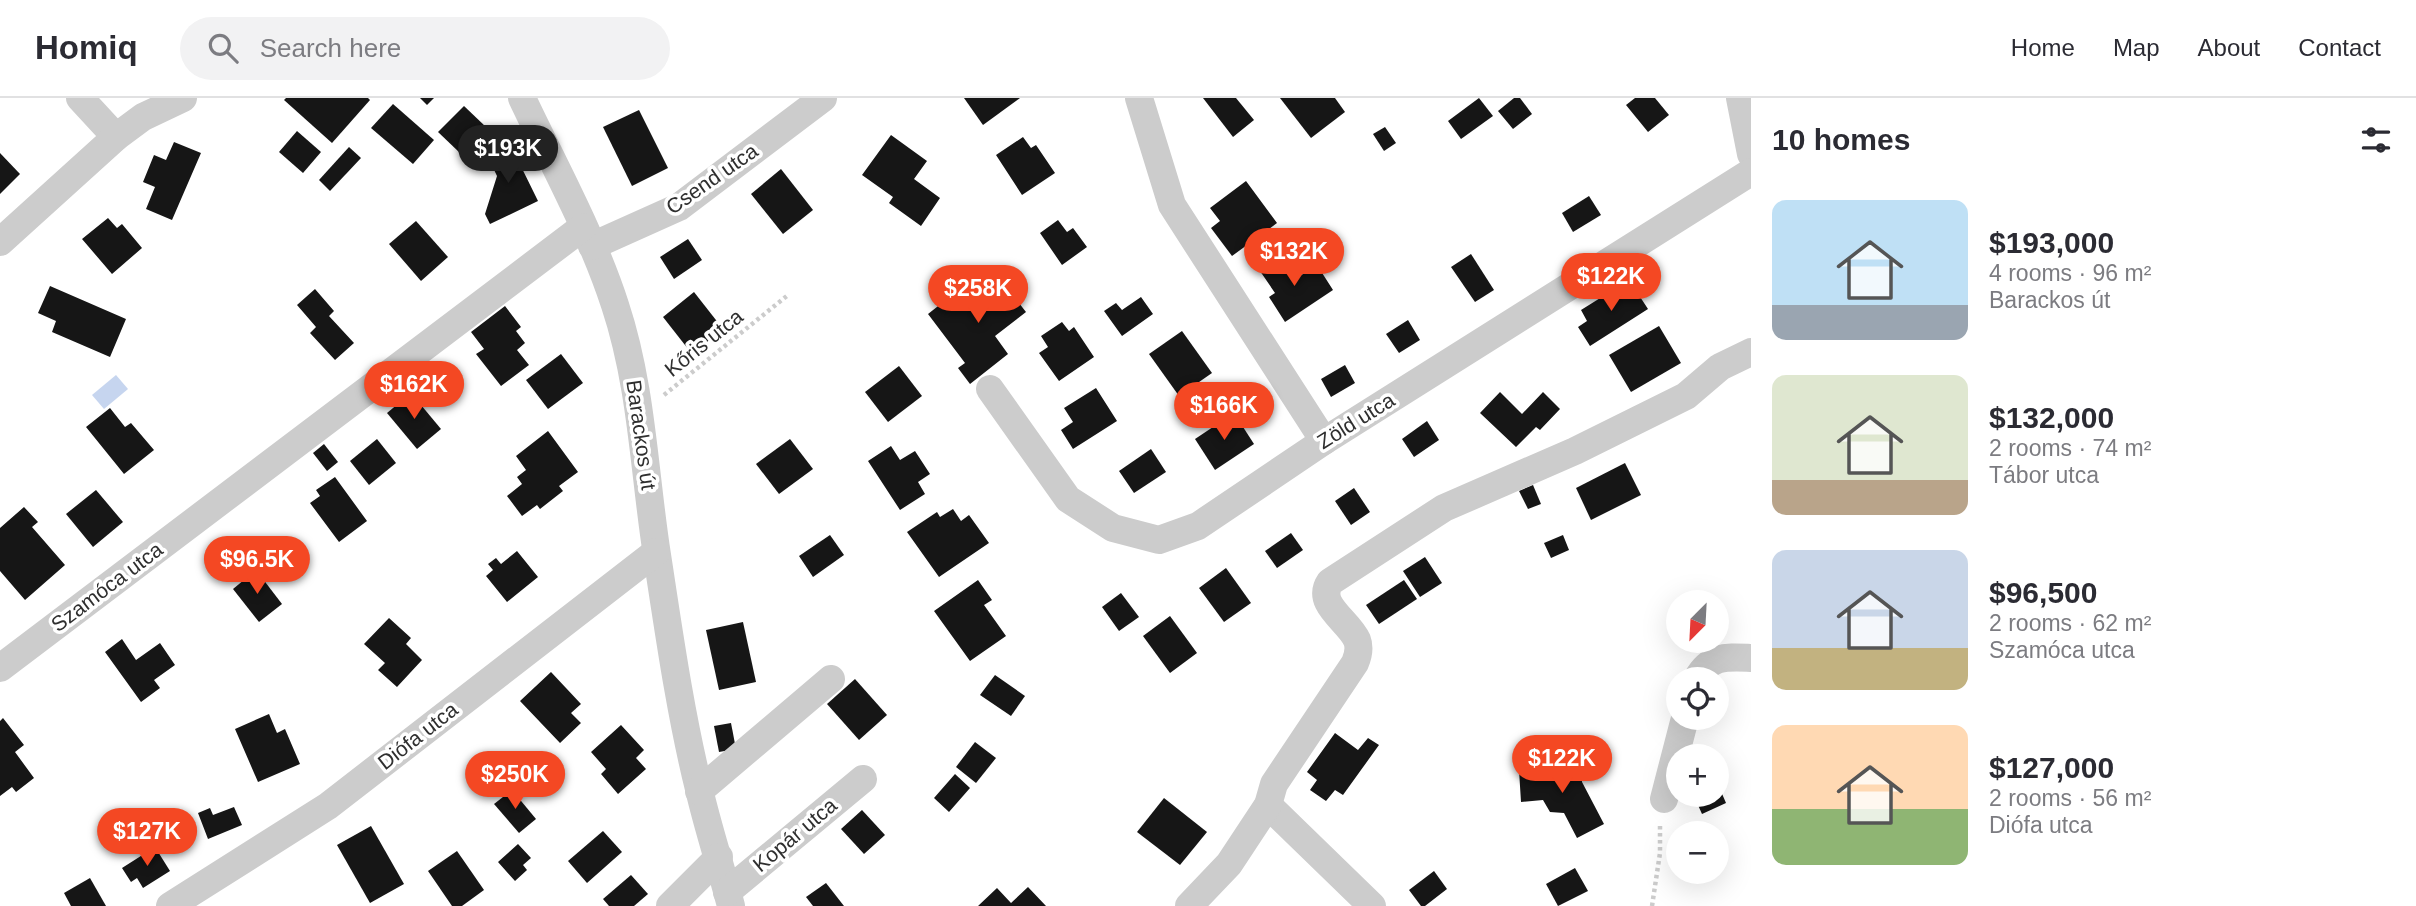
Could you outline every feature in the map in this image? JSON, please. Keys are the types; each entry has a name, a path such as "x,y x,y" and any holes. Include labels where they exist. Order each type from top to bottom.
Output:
{"street":[{"path":"80,98 116,137"},
{"path":"0,242 116,137 143,117 183,98"},
{"name":"Barackos út","path":"522,98 587,236 615,306 640,415 656,552 685,724 699,791 729,899"},
{"name":"Csend utca","path":"587,236 678,207 822,98"},
{"path":"1139,98 1172,205 1324,440"},
{"path":"1740,98 1751,154"},
{"name":"Zöld utca","path":"990,389 1068,499 1113,528 1159,540 1198,526 1324,440 1751,172"},
{"name":"Szamóca utca","path":"0,668 587,236"},
{"path":"1189,906 1229,864 1268,805 1274,784 1355,663 1359,653 1358,641 1326,598 1325,589 1330,582 1444,508 1575,451 1686,396 1720,368 1751,352"},
{"name":"Diófa utca","path":"170,906 328,806 656,552"},
{"path":"1703,667 1719,658 1751,658"},
{"path":"699,791 831,679"},
{"path":"1664,799 1682,730"},
{"name":"Kopár utca","path":"729,899 863,779"},
{"path":"1268,805 1372,906"},
{"path":"670,906 719,857"}],"path":[{"name":"Kőris utca","path":"640,415 789,295"},
{"path":"1652,906 1664,799"}],"water":[{"path":"116,375 128,389 104,409 92,395"}],"building":[{"path":"420,98 434,98 427,105"},
{"path":"964,98 1020,98 983,125"},
{"path":"1203,98 1236,98 1254,120 1233,137"},
{"path":"1280,98 1335,98 1345,112 1311,138"},
{"path":"1479,98 1493,116 1461,139 1448,121"},
{"path":"1514,98 1520,98 1532,114 1513,129 1498,111"},
{"path":"1635,98 1655,98 1669,115 1648,132 1626,105"},
{"path":"284,100 370,100 332,143"},
{"path":"393,104 434,140 413,164 371,128"},
{"path":"464,106 486,127 460,153 438,132"},
{"path":"639,110 668,168 632,186 603,127"},
{"path":"1385,127 1396,143 1384,151 1373,134"},
{"path":"297,131 321,152 303,173 279,152"},
{"path":"891,135 927,161 914,179 940,198 921,226 889,203 893,197 862,175"},
{"path":"1023,137 1031,148 1036,145 1055,173 1022,195 996,155"},
{"path":"174,142 201,153 172,220 146,209 155,187 143,182 154,155 166,160"},
{"path":"509,142 538,201 490,224 485,214 497,176 486,153"},
{"path":"349,147 361,158 330,191 319,180"},
{"path":"0,153 20,174 0,194"},
{"path":"781,169 813,210 783,234 751,194"},
{"path":"1246,181 1277,223 1232,256 1211,228 1220,221 1210,208"},
{"path":"1589,196 1601,215 1573,232 1562,213"},
{"path":"108,218 117,228 122,224 142,248 112,274 82,239"},
{"path":"1058,220 1067,232 1073,228 1087,247 1062,265 1040,233"},
{"path":"416,221 448,257 421,281 389,244"},
{"path":"688,239 702,260 674,279 660,257"},
{"path":"1471,254 1494,290 1475,302 1451,267"},
{"path":"1282,256 1297,278 1317,265 1333,290 1285,322 1269,297 1275,293 1260,271"},
{"path":"997,275 1026,312 995,336 1008,354 970,384 958,368 965,363 928,314 961,288 968,297"},
{"path":"1629,280 1648,309 1590,346 1578,327 1587,321 1581,310"},
{"path":"50,286 126,319 110,357 52,332 56,321 38,313"},
{"path":"315,289 334,311 329,316 354,343 335,360 310,333 316,327 297,305"},
{"path":"694,292 723,329 692,354 663,317"},
{"path":"1141,297 1153,314 1122,336 1104,311 1116,303 1122,310"},
{"path":"505,306 521,327 516,331 525,343 517,350 529,365 501,386 476,354 484,349 471,332"},
{"path":"1408,320 1420,340 1399,353 1386,334"},
{"path":"1062,322 1069,331 1074,327 1094,357 1059,381 1039,353 1048,347 1041,336"},
{"path":"1659,326 1681,363 1631,392 1609,355"},
{"path":"1182,331 1212,373 1179,396 1149,354"},
{"path":"561,354 583,383 548,409 526,380"},
{"path":"1345,365 1355,383 1331,397 1321,379"},
{"path":"899,366 922,396 888,422 865,392"},
{"path":"1096,388 1117,421 1073,449 1061,430 1073,422 1064,408"},
{"path":"1500,392 1522,414 1543,392 1560,409 1540,430 1536,427 1516,447 1480,413"},
{"path":"411,393 441,429 417,449 387,413"},
{"path":"110,408 125,427 131,423 154,450 124,474 86,427"},
{"path":"1234,413 1254,444 1215,470 1195,439"},
{"path":"1427,421 1439,440 1414,457 1402,439"},
{"path":"548,431 578,472 559,486 563,491 540,509 537,505 522,516 507,496 522,484 517,477 526,470 516,456"},
{"path":"377,439 396,463 369,485 350,461"},
{"path":"790,439 813,469 779,494 756,464"},
{"path":"324,444 338,462 327,471 313,453"},
{"path":"891,446 900,460 915,451 930,474 918,482 925,494 900,510 868,461"},
{"path":"1151,449 1166,472 1134,493 1119,471"},
{"path":"1625,463 1641,495 1591,520 1576,488"},
{"path":"335,477 367,521 339,542 310,503 320,496 316,490"},
{"path":"1533,485 1541,504 1528,509 1519,491"},
{"path":"1354,488 1370,512 1351,525 1335,501"},
{"path":"96,490 123,522 93,547 66,514"},
{"path":"24,507 38,522 32,527 65,565 25,600 0,571 0,528"},
{"path":"953,509 961,521 969,515 989,543 939,577 907,532 937,512 940,517"},
{"path":"1291,533 1303,550 1277,568 1265,551"},
{"path":"830,535 844,555 813,577 799,556"},
{"path":"1563,535 1569,550 1551,558 1544,543"},
{"path":"517,551 538,577 507,602 486,576 493,570 488,564 496,558 501,564"},
{"path":"1425,557 1442,583 1420,597 1403,571"},
{"path":"1226,568 1251,603 1224,622 1199,588"},
{"path":"256,570 282,604 259,622 233,589"},
{"path":"978,580 992,600 984,605 1006,636 970,661 934,611"},
{"path":"1404,580 1417,599 1379,624 1366,605"},
{"path":"1121,593 1139,617 1119,631 1102,607"},
{"path":"1170,616 1197,653 1170,673 1143,636"},
{"path":"389,618 411,638 406,644 422,660 397,687 378,670 385,663 364,644"},
{"path":"743,622 756,682 719,690 706,630"},
{"path":"122,639 136,660 160,643 175,665 154,680 160,688 141,702 105,652"},
{"path":"551,672 581,704 571,713 581,723 560,743 520,701"},
{"path":"995,675 1025,696 1011,716 980,695"},
{"path":"855,679 887,715 859,740 827,704"},
{"path":"269,714 277,733 285,729 300,764 258,782 235,729"},
{"path":"3,718 24,745 15,752 34,778 16,792 12,787 0,796 0,721"},
{"path":"731,723 736,749 719,752 714,726"},
{"path":"621,725 644,750 636,758 646,769 618,794 601,774 606,769 591,752"},
{"path":"1335,733 1358,750 1368,738 1379,745 1343,795 1335,790 1326,801 1310,790 1317,780 1307,772"},
{"path":"975,742 996,758 976,783 956,767"},
{"path":"1581,761 1582,782 1604,824 1577,838 1564,813 1550,812 1543,800 1521,802 1519,770 1562,767 1562,762"},
{"path":"955,774 970,788 949,812 934,798"},
{"path":"512,790 536,819 519,833 494,804"},
{"path":"1164,798 1207,832 1180,865 1137,832"},
{"path":"234,807 242,825 208,839 198,813 210,808 213,815"},
{"path":"1699,807 1717,807 1702,814"},
{"path":"862,810 885,835 864,854 841,829"},
{"path":"371,826 404,884 370,903 337,845"},
{"path":"603,831 622,852 587,883 568,861"},
{"path":"518,844 531,858 523,865 527,870 515,881 498,862"},
{"path":"155,847 170,871 143,888 137,878 131,882 122,868"},
{"path":"457,851 484,890 462,906 452,906 428,871"},
{"path":"1575,868 1588,891 1558,906 1546,884"},
{"path":"1434,871 1447,889 1425,906 1421,906 1409,890"},
{"path":"631,875 648,894 634,906 609,906 603,899"},
{"path":"90,878 106,906 71,906 64,893"},
{"path":"826,883 844,906 813,906 806,897"},
{"path":"1028,887 1046,906 978,906 997,888 1011,903"}]}
